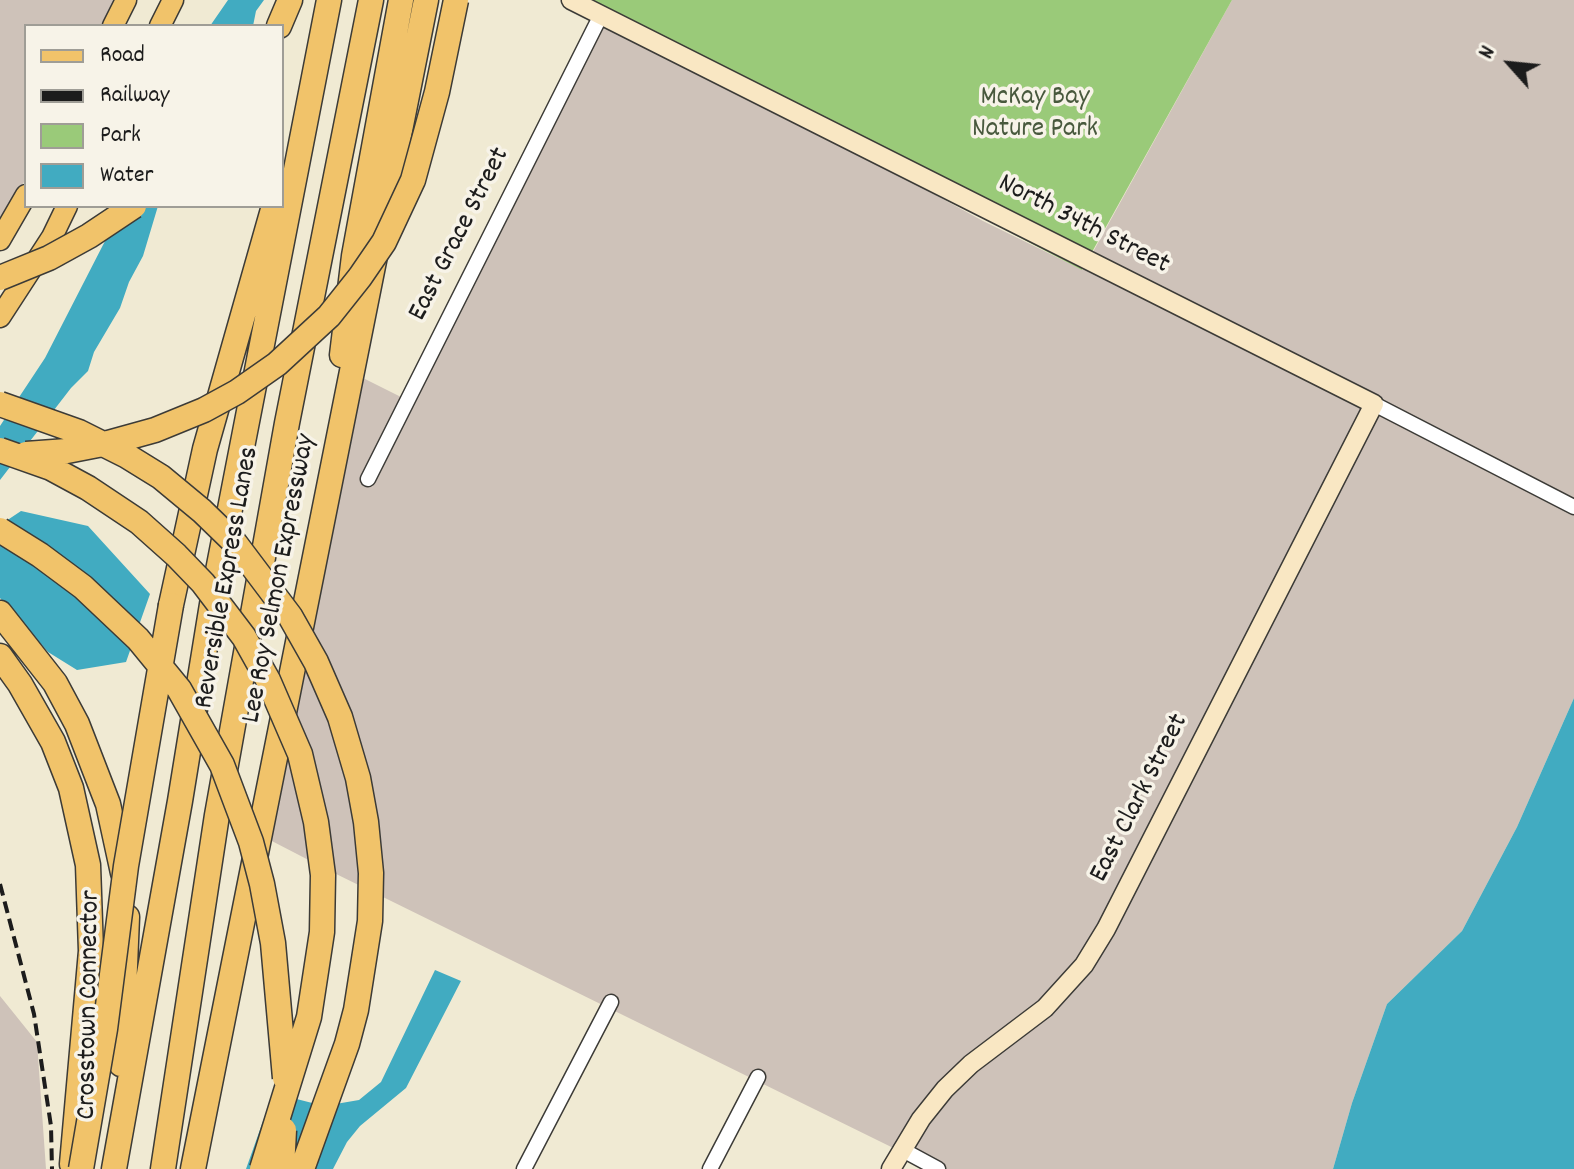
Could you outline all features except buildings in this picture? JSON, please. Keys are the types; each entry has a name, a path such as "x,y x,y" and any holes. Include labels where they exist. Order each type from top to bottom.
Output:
{"highway":[{"path":"280,24 290,0"},
{"path":"114,1169 215,586 329,0"},
{"name":"Reversible Express Lanes","path":"163,1169 217,815 249,635 287,423 371,0"},
{"path":"0,452 28,454 87,448 179,421 220,402 258,378 312,333 345,298 371,263 405,200 427,135 456,0"},
{"path":"333,469 340,367 354,256 400,1"},
{"name":"Lee Roy Selmon Expressway","path":"193,1169 425,7"},
{"path":"284,173 312,90"},
{"path":"0,278 49,258 131,208"},
{"path":"81,1169 105,1029 128,851 171,605 205,449 273,208"},
{"path":"0,404 79,432 127,456 161,477 202,511 235,543 290,616 316,662 340,717 354,760 366,822 371,898 369,933 363,978 347,1044 302,1169"},
{"path":"0,452 51,468 88,488 139,522 176,555 209,591 252,650 277,697 300,754 316,822 323,875 322,932 309,1017 262,1169"},
{"path":"0,530 62,570 138,639 179,689 222,765 251,842 273,943 285,1077 282,1169"},
{"name":"Crosstown Connector","path":"0,613 55,683 77,724 97,770 119,843 128,944 119,1143"},
{"path":"0,656 53,742 78,814 88,865 91,951 72,1169"}],"main road":[{"path":"114,24 126,0"},
{"path":"0,240 24,198"},
{"path":"0,317 52,237 66,208"}],"street":[{"name":"North 34th Street","path":"571,0 1571,506"},
{"name":"East Grace Street","path":"368,479 601,15"},
{"name":"East Clark Street","path":"891,1169 921,1119 945,1089 971,1064 1045,1008 1084,965 1113,915 1374,404"},
{"path":"524,1169 611,1002"},
{"path":"710,1169 758,1077"},
{"path":"901,1149 938,1169"}],"shaded area":[{"path":"0,0 124,0 112,24 24,24 24,182 0,219"},
{"path":"1232,0 1574,0 1574,698 1517,827 1462,931 1387,1004 1352,1103 1333,1169 936,1169 266,838 312,638 363,378 401,397 605,14 983,221 1083,270"},
{"path":"0,996 37,1042 46,1169 0,1169"}],"green space":[{"name":"McKay Bay Nature Park","path":"565,0 1232,0 1082,270"}],"water":[{"path":"228,0 264,0 256,11 253,24 211,24"},
{"path":"122,208 157,208 143,256 120,308 94,352 88,371 71,388 0,480 0,426 45,358"},
{"path":"21,511 88,526 150,594 126,662 77,670 48,652 0,598 0,525"},
{"path":"1574,698 1574,1169 1333,1169 1352,1103 1387,1004 1462,931 1517,827"},
{"path":"435,970 461,981 406,1088 360,1126 347,1142 333,1169 246,1169 273,1093 324,1106 359,1100 381,1082"}],"railway":[{"path":"0,884 34,1014 51,1126 52,1169"}]}
